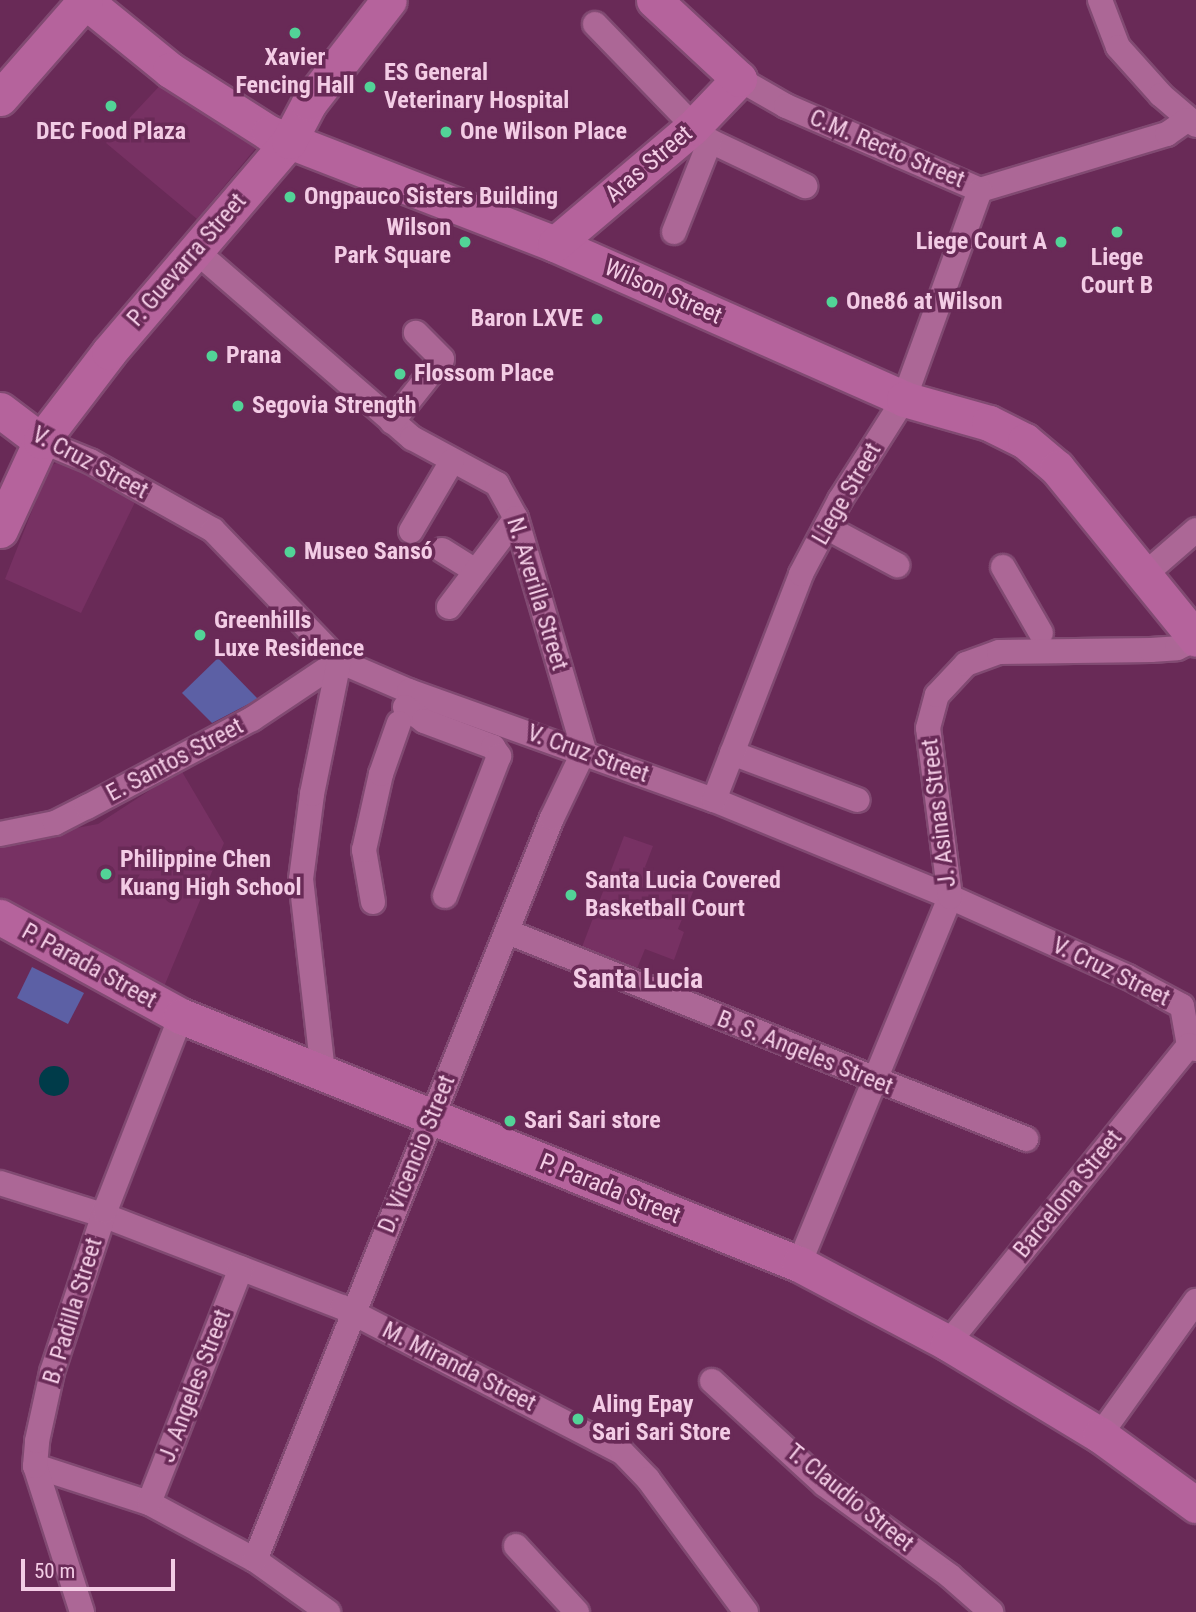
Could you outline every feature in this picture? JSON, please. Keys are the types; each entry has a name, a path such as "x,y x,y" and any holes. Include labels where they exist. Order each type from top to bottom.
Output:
{"main road":[{"name":"P. Guevarra Street","path":"0,530 41,442 289,141 309,103 389,0"},
{"name":"C.M. Recto Street","path":"654,0 739,79"},
{"name":"Wilson Street","path":"85,1 170,70 289,141 555,244 904,399 989,423 1025,442 1056,468 1196,639"},
{"path":"0,98 85,1"},
{"name":"Aras Street","path":"555,244 701,135 739,79"},
{"name":"V. Cruz Street","path":"0,410 41,442"},
{"name":"P. Parada Street","path":"0,917 181,1016 799,1264 948,1343 1100,1435 1196,1505"}],"street":[{"path":"1100,0 1118,47 1192,122"},
{"path":"595,24 701,135 805,186"},
{"name":"C.M. Recto Street","path":"739,79 786,106 980,190 1167,134 1192,122"},
{"path":"674,232 701,135"},
{"name":"Liege Street","path":"714,800 801,574 826,527 904,399 980,190"},
{"name":"N. Averilla Street","path":"196,251 392,422 452,461 497,484 516,517 584,751"},
{"path":"392,422 442,359 416,333"},
{"name":"V. Cruz Street","path":"41,442 90,461 213,530 339,661 409,691 584,751 714,800 1189,999 1193,1047"},
{"path":"411,531 452,461"},
{"path":"449,607 516,517"},
{"path":"826,527 897,565"},
{"path":"1143,576 1196,530"},
{"path":"442,550 475,571"},
{"path":"1003,567 1041,633"},
{"name":"J. Asinas Street","path":"799,1264 950,897 929,728 937,695 966,664 999,652 1151,650 1177,648 1196,639"},
{"path":"323,1072 301,879 312,794 339,661"},
{"name":"E. Santos Street","path":"0,834 55,823 87,807 252,719 339,661"},
{"path":"373,902 364,850 381,774 401,715 493,747 499,756 445,896"},
{"name":"D. Vicencio Street","path":"255,1560 352,1312 584,751"},
{"path":"732,753 858,800"},
{"name":"B. S. Angeles Street","path":"508,932 1026,1139"},
{"name":"B. Padilla Street","path":"82,1612 35,1466 52,1372 103,1215 181,1016"},
{"name":"Barcelona Street","path":"948,1343 1193,1047"},
{"name":"M. Miranda Street","path":"0,1183 103,1215 352,1312 622,1452 648,1479 746,1612"},
{"name":"J. Angeles Street","path":"149,1503 241,1268"},
{"path":"1100,1435 1196,1301"},
{"name":"T. Claudio Street","path":"712,1381 824,1484 991,1612"},
{"path":"35,1466 149,1503 255,1560 328,1612"},
{"path":"516,1546 576,1612"}],"shaded area":[{"path":"167,78 260,143 197,219 106,143"},
{"path":"63,460 138,496 81,613 5,579 43,483 52,465"},
{"path":"218,658 258,699 212,723 182,693"},
{"name":"Philippine Chen Kuang High School","path":"181,770 224,843 163,989 0,906 0,842 98,824"},
{"path":"624,836 653,846 645,867 695,887 678,929 684,932 674,960 645,949 634,976 579,955"},
{"path":"32,967 84,993 68,1024 17,998"},
{"path":"54,1066 65,1070 69,1081 65,1092 54,1096 43,1092 39,1081 43,1070"}],"place":[{"name":"Xavier Fencing Hall","path":"295,33"},
{"name":"ES General Veterinary Hospital","path":"370,87"},
{"name":"DEC Food Plaza","path":"111,106"},
{"name":"One Wilson Place","path":"446,132"},
{"name":"Ongpauco Sisters Building","path":"290,197"},
{"name":"Liege Court B","path":"1117,232"},
{"name":"Wilson Park Square","path":"465,242"},
{"name":"Liege Court A","path":"1061,242"},
{"name":"One86 at Wilson","path":"832,302"},
{"name":"Baron LXVE","path":"597,319"},
{"name":"Prana","path":"212,356"},
{"name":"Flossom Place","path":"400,374"},
{"name":"Segovia Strength","path":"238,406"},
{"name":"Museo Sansó","path":"290,552"},
{"name":"Greenhills Luxe Residence","path":"200,635"},
{"name":"Philippine Chen Kuang High School","path":"106,874"},
{"name":"Santa Lucia Covered Basketball Court","path":"571,895"},
{"name":"Sari Sari store","path":"510,1121"},
{"name":"Aling Epay Sari Sari Store","path":"578,1419"}],"district":[{"name":"Santa Lucia","path":"638,979"}]}
